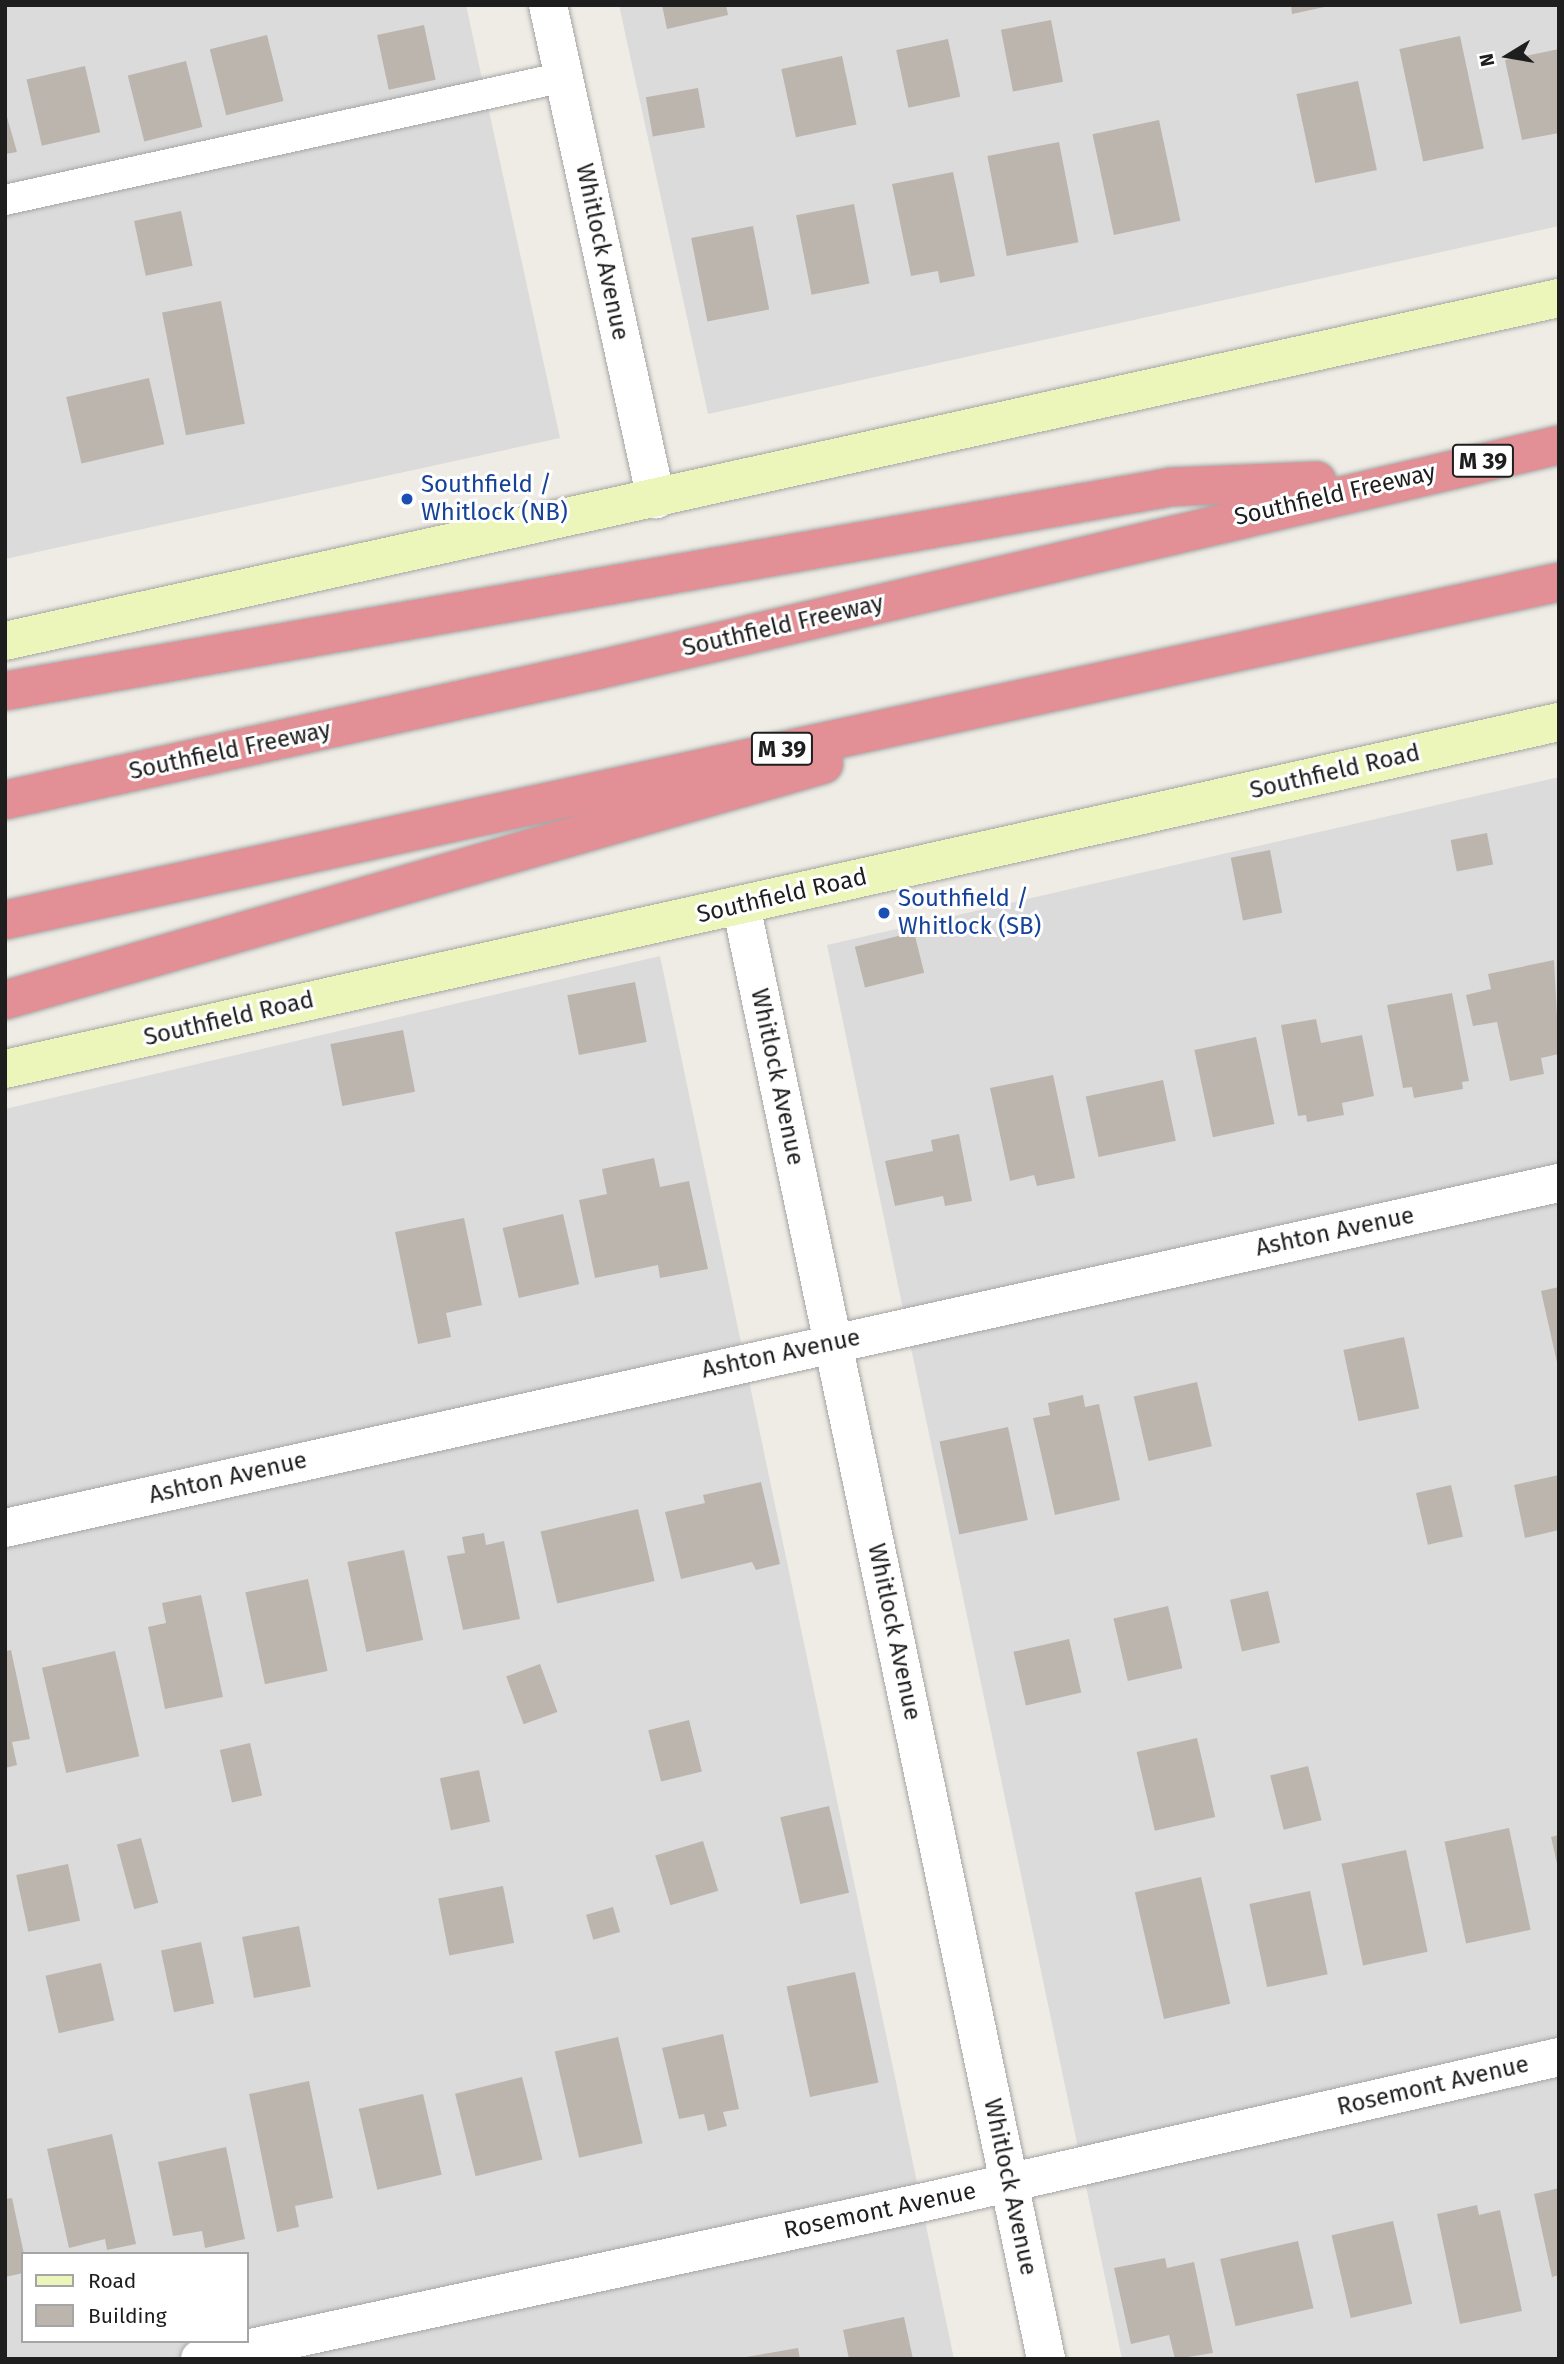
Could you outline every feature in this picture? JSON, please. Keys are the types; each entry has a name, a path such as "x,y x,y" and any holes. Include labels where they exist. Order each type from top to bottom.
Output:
{"highway":[{"name":"Southfield Freeway","path":"5,800 597,670 1407,478 1559,445"},
{"path":"5,691 1171,487 1407,478"},
{"name":"M 39","path":"5,920 1181,661 1559,582"},
{"path":"5,1000 1181,661"}],"main road":[{"path":"5,641 1559,298"},
{"name":"Southfield Road","path":"5,1069 1559,722"}],"street":[{"name":"Whitlock Avenue","path":"548,5 656,499"},
{"name":"Whitlock Avenue","path":"740,905 1046,2359"},
{"name":"Ashton Avenue","path":"5,1528 831,1343 1559,1184"},
{"name":"Rosemont Avenue","path":"200,2359 1009,2183 1559,2057"}],"lane":[{"path":"5,200 564,76"}],"shaded area":[{"path":"5,5 466,5 560,438 5,559"},
{"path":"619,5 1559,5 1559,226 708,414"},
{"path":"1559,777 1559,2359 1122,2359 827,945"},
{"path":"660,956 954,2359 5,2359 5,1109"}],"building":[{"path":"662,5 726,5 728,15 667,29"},
{"path":"1291,5 1329,5 1329,6 1292,14"},
{"path":"1051,20 1063,82 1013,92 1001,30"},
{"path":"424,25 436,80 389,90 377,35"},
{"path":"267,35 283,101 226,115 210,49"},
{"path":"1460,36 1484,148 1423,161 1399,49"},
{"path":"948,39 960,97 908,108 896,50"},
{"path":"1559,49 1559,133 1522,140 1505,60"},
{"path":"842,56 857,124 796,137 781,69"},
{"path":"186,61 202,127 144,141 128,76"},
{"path":"85,66 100,132 42,146 27,79"},
{"path":"1358,81 1377,170 1315,183 1296,94"},
{"path":"698,88 705,127 653,137 646,97"},
{"path":"5,110 17,152 5,154"},
{"path":"1159,120 1180,221 1114,235 1092,134"},
{"path":"1059,142 1078,242 1007,256 987,156"},
{"path":"953,172 975,276 940,283 938,271 911,276 892,184"},
{"path":"854,204 869,284 812,295 796,215"},
{"path":"181,211 193,266 146,276 134,221"},
{"path":"753,226 769,309 707,321 691,238"},
{"path":"221,301 245,424 186,435 162,312"},
{"path":"149,378 164,444 81,463 66,397"},
{"path":"1487,833 1493,864 1457,871 1451,840"},
{"path":"1270,850 1282,913 1243,920 1231,858"},
{"path":"914,932 924,973 865,988 855,947"},
{"path":"1554,960 1559,1054 1541,1058 1544,1074 1510,1081 1497,1022 1473,1026 1466,995 1491,989 1488,974"},
{"path":"635,982 647,1042 579,1055 567,995"},
{"path":"1452,993 1469,1081 1462,1082 1463,1089 1414,1098 1412,1087 1403,1088 1387,1005"},
{"path":"1316,1019 1321,1043 1362,1035 1374,1096 1342,1103 1344,1115 1307,1122 1306,1115 1298,1116 1281,1025"},
{"path":"403,1030 415,1092 342,1106 330,1044"},
{"path":"1256,1037 1275,1124 1213,1137 1194,1050"},
{"path":"1053,1075 1075,1178 1037,1186 1034,1175 1010,1181 990,1088"},
{"path":"1163,1080 1176,1141 1099,1157 1086,1096"},
{"path":"959,1134 972,1201 945,1206 943,1196 895,1206 885,1161 933,1151 931,1140"},
{"path":"654,1158 660,1187 689,1181 708,1269 660,1278 658,1265 595,1278 579,1200 607,1194 602,1169"},
{"path":"563,1214 579,1284 519,1298 503,1228"},
{"path":"464,1218 482,1305 446,1313 451,1337 418,1344 395,1232"},
{"path":"1559,1287 1559,1367 1558,1367 1541,1291"},
{"path":"1404,1337 1419,1408 1359,1421 1343,1350"},
{"path":"1197,1382 1212,1446 1149,1461 1134,1397"},
{"path":"1083,1395 1085,1407 1099,1404 1120,1500 1055,1515 1033,1418 1050,1415 1048,1403"},
{"path":"1008,1427 1028,1520 959,1534 940,1442"},
{"path":"1559,1475 1559,1530 1525,1538 1514,1485"},
{"path":"761,1482 780,1564 756,1570 752,1562 681,1579 665,1512 705,1503 703,1495"},
{"path":"1451,1485 1463,1537 1428,1545 1416,1493"},
{"path":"638,1509 655,1581 557,1604 541,1531"},
{"path":"484,1533 486,1545 504,1541 520,1619 463,1630 447,1556 465,1553 462,1537"},
{"path":"404,1550 423,1640 366,1652 347,1562"},
{"path":"308,1579 328,1671 265,1684 245,1592"},
{"path":"1268,1591 1280,1643 1242,1651 1230,1600"},
{"path":"201,1595 223,1697 165,1709 148,1627 166,1623 162,1603"},
{"path":"1168,1606 1182,1668 1128,1681 1113,1619"},
{"path":"1069,1639 1081,1693 1026,1705 1013,1652"},
{"path":"11,1650 30,1739 12,1742 17,1765 5,1768 5,1651"},
{"path":"115,1651 139,1756 66,1773 42,1668"},
{"path":"540,1664 557,1712 524,1724 506,1676"},
{"path":"689,1720 702,1771 661,1782 648,1730"},
{"path":"1197,1738 1215,1817 1155,1831 1137,1752"},
{"path":"250,1743 262,1796 232,1803 220,1750"},
{"path":"1308,1766 1322,1820 1284,1830 1270,1775"},
{"path":"479,1770 490,1822 451,1830 440,1778"},
{"path":"829,1806 849,1893 800,1904 780,1817"},
{"path":"1509,1828 1531,1930 1466,1943 1444,1842"},
{"path":"1559,1835 1559,1868 1558,1868 1551,1837"},
{"path":"141,1838 158,1903 134,1909 117,1844"},
{"path":"703,1841 718,1891 670,1905 655,1856"},
{"path":"1406,1850 1428,1952 1363,1965 1341,1864"},
{"path":"68,1864 80,1921 28,1932 16,1875"},
{"path":"1201,1877 1230,2004 1164,2019 1135,1892"},
{"path":"503,1886 514,1943 449,1956 438,1899"},
{"path":"1310,1891 1328,1974 1267,1987 1249,1904"},
{"path":"613,1907 620,1932 593,1940 586,1915"},
{"path":"299,1926 311,1987 254,1998 242,1937"},
{"path":"201,1942 214,2004 174,2012 161,1951"},
{"path":"101,1963 114,2020 59,2033 45,1976"},
{"path":"855,1972 878,2083 810,2097 787,1987"},
{"path":"723,2034 739,2109 723,2112 727,2126 708,2131 704,2114 679,2119 662,2048"},
{"path":"618,2037 643,2143 579,2158 555,2052"},
{"path":"522,2077 543,2159 476,2176 455,2094"},
{"path":"309,2081 333,2198 295,2206 299,2227 277,2232 249,2094"},
{"path":"423,2094 442,2175 377,2190 359,2109"},
{"path":"112,2134 136,2244 107,2250 105,2239 69,2248 47,2149"},
{"path":"226,2147 245,2239 205,2248 202,2231 173,2236 158,2162"},
{"path":"1559,2188 1559,2275 1552,2277 1534,2194"},
{"path":"12,2198 24,2252 21,2252 21,2273 5,2277 5,2199"},
{"path":"1477,2205 1479,2215 1500,2210 1522,2311 1460,2324 1437,2214"},
{"path":"1393,2221 1412,2304 1351,2318 1332,2235"},
{"path":"1298,2241 1314,2308 1236,2326 1220,2259"},
{"path":"1165,2258 1167,2268 1194,2262 1213,2353 1175,2359 1169,2335 1131,2344 1114,2268"},
{"path":"904,2317 913,2359 849,2359 843,2330"},
{"path":"798,2348 800,2359 746,2359 746,2357"}],"place":[{"name":"Southfield / Whitlock (NB)","path":"407,499"},
{"name":"Southfield / Whitlock (SB)","path":"884,913"}]}
